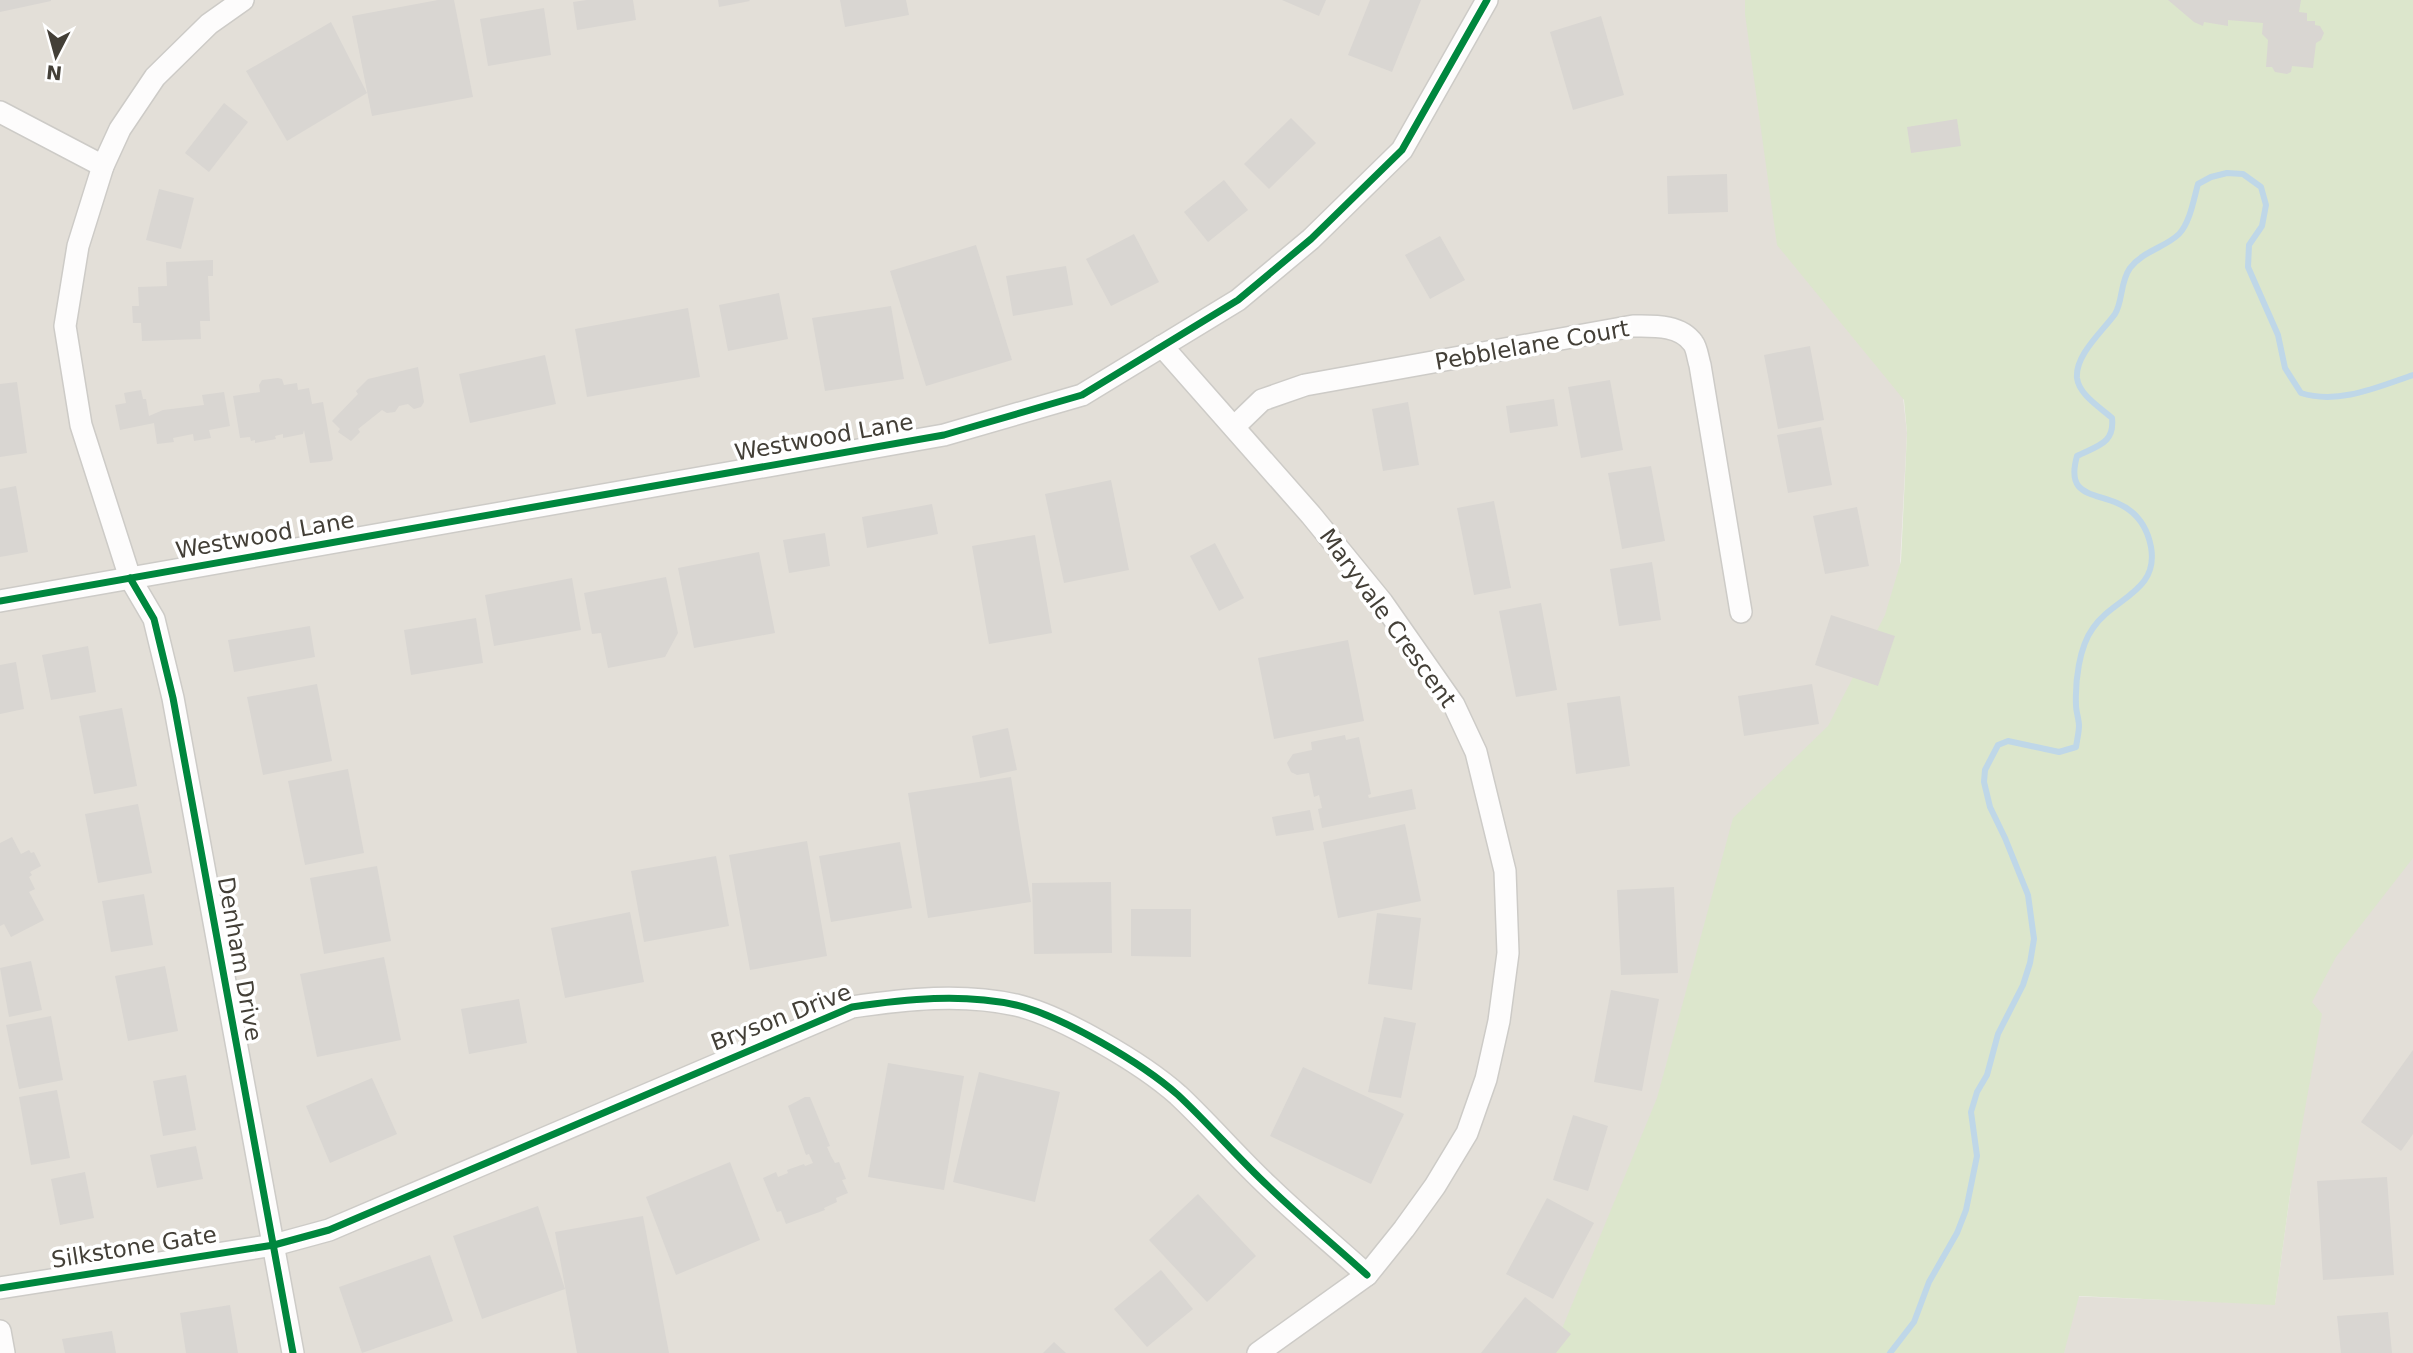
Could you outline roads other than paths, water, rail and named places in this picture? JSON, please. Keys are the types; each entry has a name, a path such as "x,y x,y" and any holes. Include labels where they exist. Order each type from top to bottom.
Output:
{"street":[{"name":"Denham Drive","path":"243,0 209,24 155,76 120,129 103,166 78,246 65,326 80,425 130,578 154,619 173,698 293,1353"},
{"name":"Westwood Lane","path":"0,601 944,435 1082,395 1238,300 1311,239 1402,150 1487,0"},
{"path":"0,112 103,166"},
{"name":"Pebblelane Court","path":"1234,427 1262,400 1305,386 1633,326 1657,326 1679,332 1693,343 1700,365 1741,612"},
{"name":"Maryvale Crescent","path":"1161,346 1311,515 1382,602 1454,705 1476,752 1505,871 1508,953 1499,1021 1486,1079 1466,1133 1435,1186 1367,1275 1258,1353"},
{"name":"Bryson Drive","path":"274,1245 329,1230 852,1007 909,998 963,998 1015,1005 1048,1015 1128,1059 1177,1094 1268,1187 1367,1275"},
{"name":"Silkstone Gate","path":"0,1287 274,1245"},
{"path":"0,1331 4,1353"}],"waterway":[{"path":"1890,1353 1914,1322 1929,1282 1957,1233 1966,1210 1977,1156 1971,1112 1977,1092 1987,1075 1998,1034 2023,985 2034,939 2028,895 1990,807 1984,782 1985,770 1998,745 2008,741 2059,752 2076,747 2079,726 2076,686 2084,645 2102,618 2141,584 2152,562 2149,539 2135,515 2124,506 2083,490 2078,485 2074,469 2077,456 2103,443 2112,427 2112,418 2091,401 2077,378 2080,361 2085,352 2115,314 2127,273 2141,257 2174,238 2183,229 2198,184 2227,173 2243,174 2261,187 2266,205 2262,226 2249,245 2248,267 2278,335 2285,368 2301,393 2343,396 2413,375"}]}
